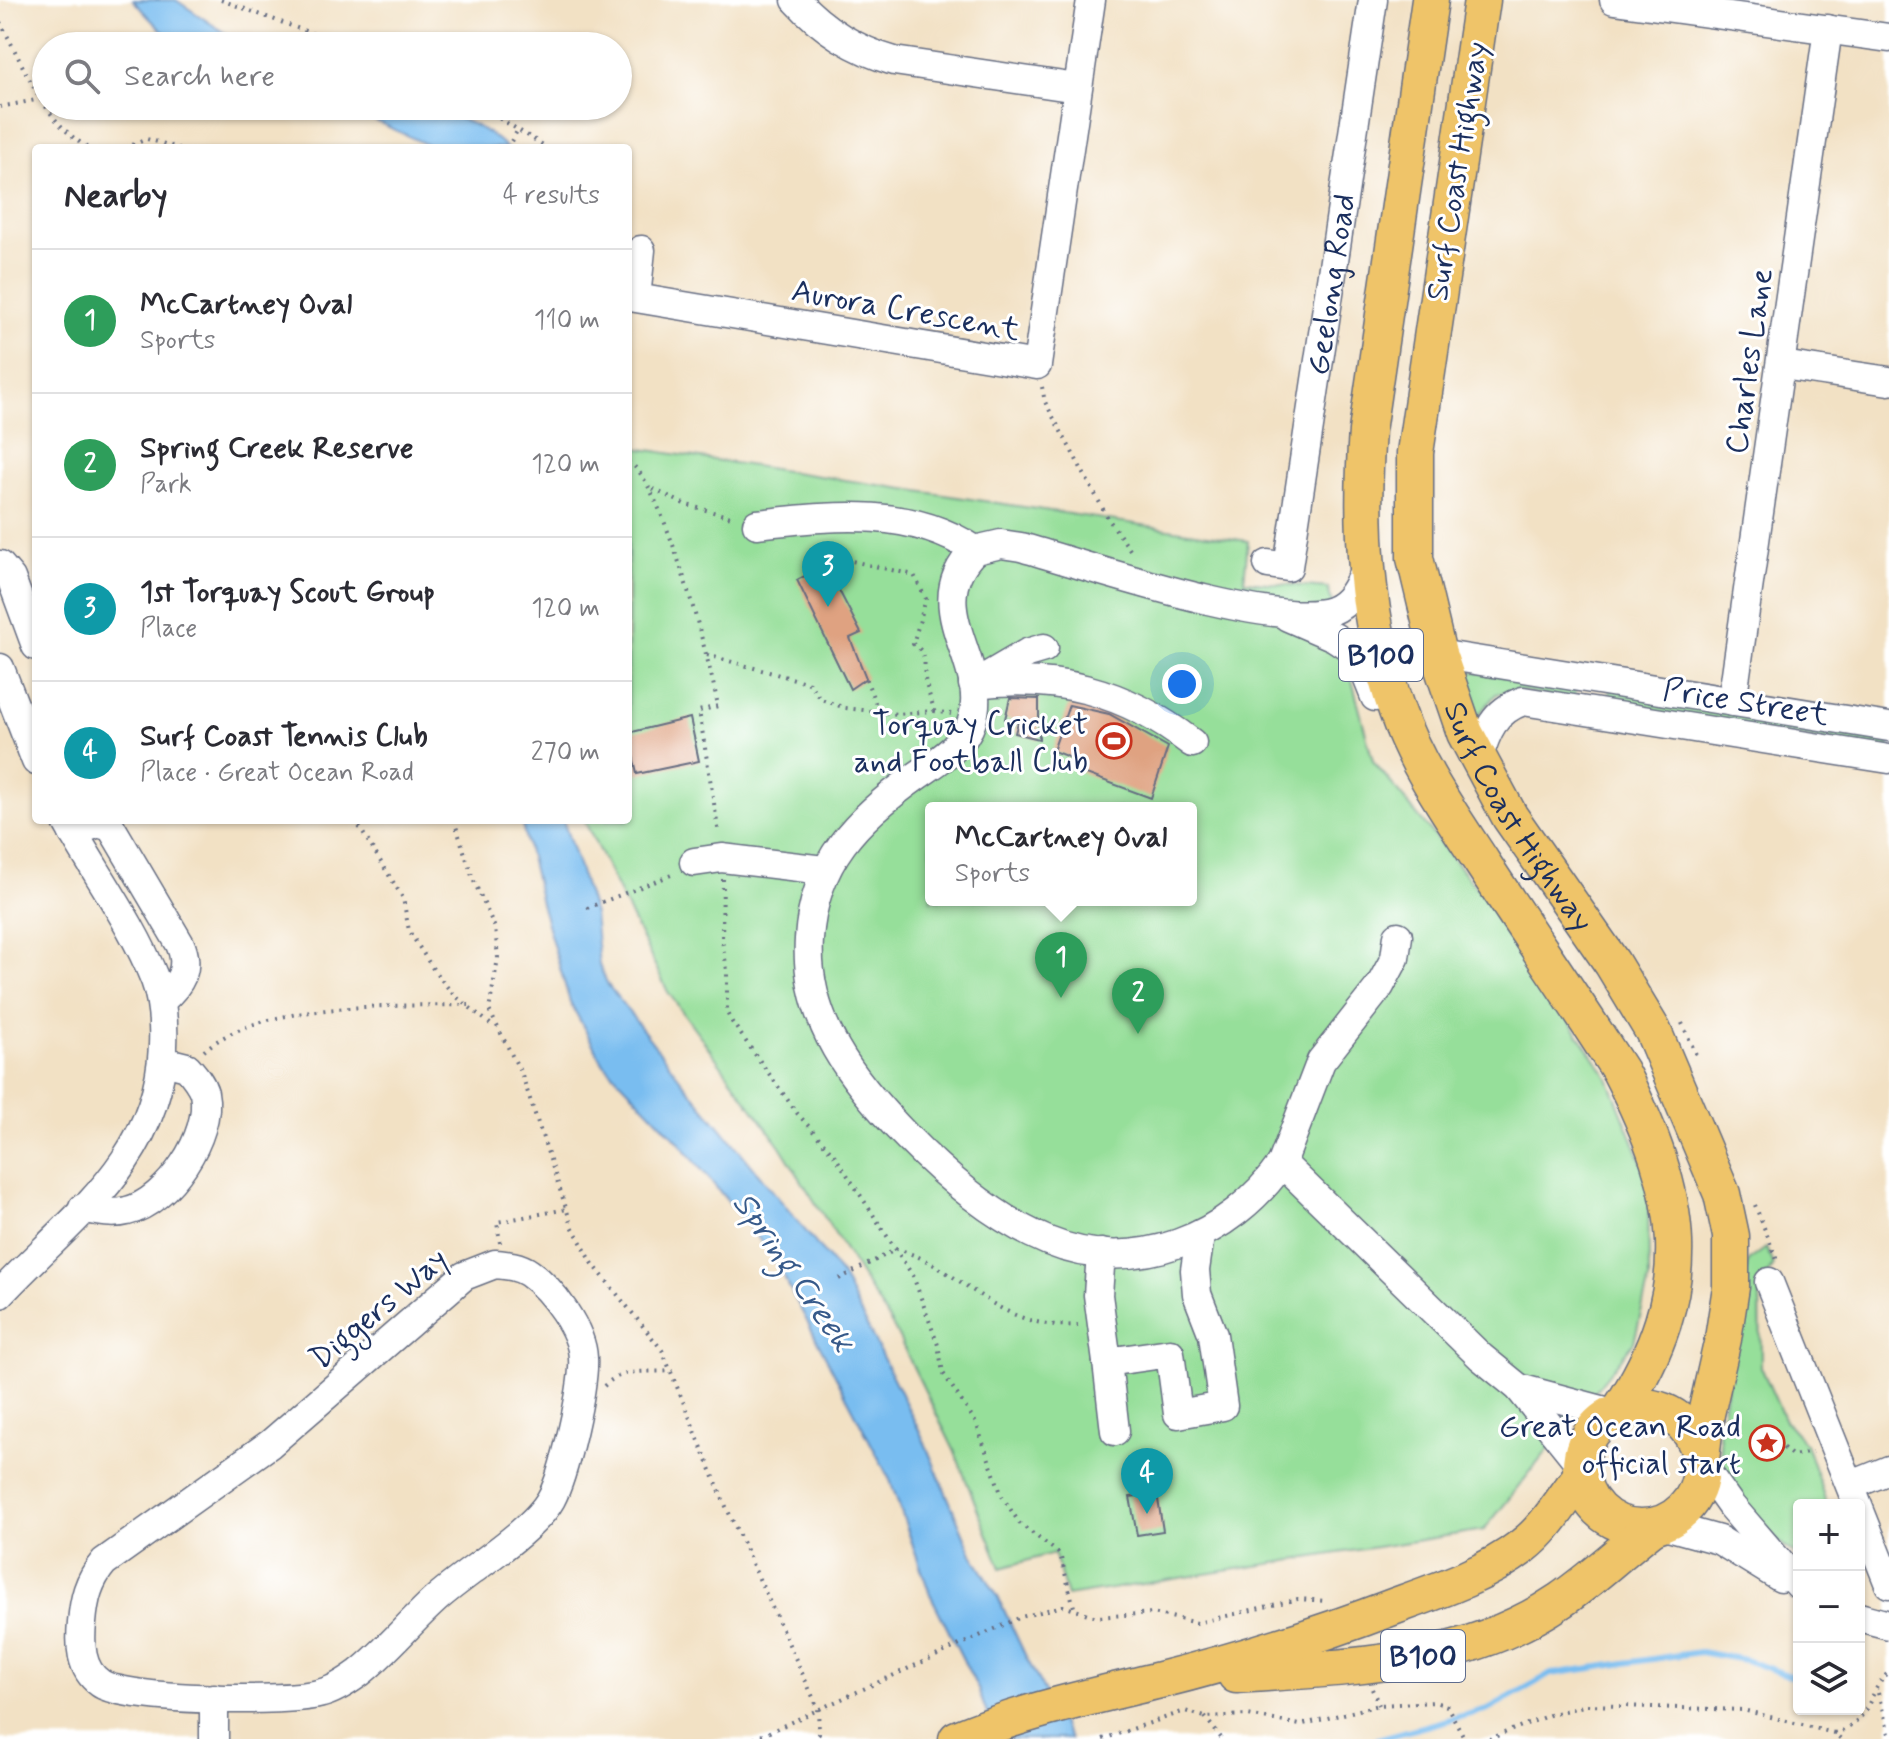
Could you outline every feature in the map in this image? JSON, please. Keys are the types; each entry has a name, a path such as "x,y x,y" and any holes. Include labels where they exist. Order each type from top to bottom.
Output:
{"main road":[{"name":"Surf Coast Highway","path":"1430,0 1367,431 1362,499 1365,569 1383,668 1398,715 1432,786 1620,1071 1642,1113 1666,1180 1674,1239 1671,1300 1657,1346 1616,1412"},
{"name":"Surf Coast Highway","path":"1482,0 1415,453 1415,558 1438,654 1478,760 1510,817 1612,963 1653,1031 1722,1194 1731,1236 1731,1287 1706,1414 1702,1463"},
{"path":"1616,1412 1638,1406 1673,1416 1687,1427 1702,1463"},
{"name":"B100","path":"958,1738 1068,1700 1159,1680 1343,1626 1430,1593 1509,1556 1532,1539 1580,1470 1590,1434 1616,1412"},
{"name":"B100","path":"1159,1680 1378,1664 1481,1640 1560,1600 1656,1525 1689,1504 1698,1488 1702,1463"},
{"path":"1580,1470 1589,1498 1605,1516 1635,1527 1656,1525"}],"street":[{"path":"796,0 821,24 868,53 894,61 1077,88"},
{"name":"Aurora Crescent","path":"641,250 636,298 1037,365 1091,0"},
{"name":"Geelong Road","path":"1287,567 1373,0"},
{"path":"1614,0 1889,38"},
{"name":"Charles Lane","path":"1732,702 1828,29"},
{"path":"1782,365 1889,381"},
{"path":"757,524 819,518 893,518 946,531 975,550"},
{"path":"1398,936 1395,958 1380,986 1321,1061 1282,1163 1241,1210 1200,1236 1156,1249 1101,1253 1051,1242 1023,1229 963,1189 895,1125 843,1062 829,1040 811,986 809,937 824,870 856,825 872,809 947,755 966,735 974,709 973,684 960,645 953,604 958,571 975,550 1001,544 1021,547 1154,584 1273,612 1320,630 1357,652 1364,661 1380,714 1406,765 1432,786"},
{"path":"0,565 11,578 32,635"},
{"path":"1273,612 1333,610 1355,592 1365,569"},
{"path":"973,684 1027,653 1044,648"},
{"name":"Price Street","path":"1438,654 1889,727"},
{"path":"0,669 32,749"},
{"path":"1593,679 1593,711"},
{"path":"973,684 1043,680 1082,687 1168,725 1192,743"},
{"name":"Price Street","path":"1478,760 1486,733 1496,717 1523,701 1889,759"},
{"path":"101,824 111,827 185,955 182,977 161,1001"},
{"path":"69,826 148,964 161,1001 175,1064 203,1090 205,1102 197,1138 179,1171 140,1207 125,1212 83,1208"},
{"path":"708,860 824,870"},
{"path":"0,1294 136,1149 154,1104 175,1064"},
{"path":"1282,1163 1481,1357 1519,1388 1580,1470"},
{"path":"1107,1362 1170,1353 1178,1414 1223,1406 1213,1335 1197,1294 1195,1270 1200,1236"},
{"path":"1101,1253 1098,1295 1115,1431"},
{"name":"Diggers Way","path":"502,1265 527,1272 540,1282 574,1328 583,1359 581,1388 558,1481 543,1511 438,1597 360,1673 326,1692 306,1698 214,1698 128,1692 100,1683 89,1671 80,1644 84,1602 94,1574 104,1562 270,1444 464,1276 477,1268 502,1265"},
{"path":"1775,1275 1889,1584"},
{"path":"1519,1388 1616,1412"},
{"path":"1702,1463 1738,1515 1793,1580"},
{"path":"1852,1485 1889,1470"},
{"path":"1656,1525 1719,1540 1793,1583"},
{"path":"1865,1619 1889,1625"},
{"path":"214,1698 214,1739"}],"path":[{"path":"221,0 308,32"},
{"path":"0,22 32,82"},
{"path":"0,107 32,101"},
{"path":"56,120 84,144"},
{"path":"504,120 542,144"},
{"path":"509,144 519,128"},
{"path":"135,144 147,139 165,144"},
{"path":"1037,365 1045,402 1109,520 1154,584"},
{"path":"632,465 644,474 651,488 707,655 718,706 699,711 708,860 727,1013 797,1113 835,1156 913,1276 938,1345 943,1373 976,1423 1011,1514 1060,1554 1074,1607"},
{"path":"651,488 684,504 757,524"},
{"path":"707,655 809,683 821,699 845,708 898,714 934,711 925,678 927,664 921,649 913,644 926,599 914,575 834,557"},
{"path":"866,679 878,710"},
{"path":"357,824 403,898 409,931 453,994 496,1029"},
{"path":"455,824 473,879 495,928 498,958 489,1010 496,1029 522,1075 567,1209 593,1264 662,1350 673,1371 724,1502 818,1708 819,1734 814,1739"},
{"path":"587,908 666,880 708,860"},
{"path":"175,1064 214,1042 286,1016 364,1007 469,1005"},
{"path":"1680,1020 1703,1073"},
{"path":"1752,1199 1775,1275"},
{"path":"502,1265 497,1222 567,1209"},
{"path":"839,1279 897,1249 931,1261 960,1285 1024,1320 1054,1326 1088,1323"},
{"path":"581,1388 603,1387 613,1377 634,1372 673,1371"},
{"path":"1762,1448 1762,1443 1770,1437 1797,1456 1835,1443"},
{"path":"754,1739 1021,1617 1053,1607 1074,1607 1097,1617 1153,1613 1197,1623 1313,1598 1332,1604 1343,1626"},
{"path":"1834,1733 1849,1727 1864,1714 1889,1672"},
{"path":"1877,1689 1889,1734"},
{"path":"1105,1738 1185,1711 1205,1717 1248,1715 1300,1725 1379,1705 1435,1702 1447,1706 1465,1739"},
{"path":"1489,1739 1552,1714 1587,1705 1743,1710 1834,1733 1841,1739"},
{"path":"1205,1717 1222,1739"}],"green space":[{"path":"632,448 1248,541 1244,581 1328,588 1373,761 1484,897 1607,1076 1648,1178 1649,1280 1634,1342 1484,1530 1067,1596 1054,1553 1001,1568 954,1450 895,1330 780,1146 668,992 586,824 632,824"},
{"path":"1462,670 1577,686 1574,699 1516,690 1496,694 1477,717"},
{"path":"1610,689 1889,743 1889,751 1608,706"},
{"path":"1766,1248 1773,1265 1760,1286 1761,1367 1785,1421 1806,1444 1825,1499 1793,1499 1793,1553 1767,1532 1743,1504 1734,1489 1722,1454 1719,1433 1748,1261"}],"water":[{"path":"133,0 176,0 223,32 165,32"},
{"path":"373,120 462,120 502,144 425,144"},
{"name":"Spring Creek","path":"522,824 564,824 594,914 599,965 608,985 683,1082 841,1274 922,1436 972,1554 998,1597 1070,1739 996,1739 978,1689 930,1594 890,1480 773,1256 678,1141 603,1063 570,1002"}],"building":[{"path":"826,565 861,633 850,638 866,678 850,689 797,580"},
{"path":"1010,698 1039,699 1039,739 1015,733 1018,722 1005,719"},
{"name":"Torquay Cricket and Football Club","path":"1069,705 1109,714 1168,747 1151,798 1070,768 1074,759 1053,751"},
{"path":"690,718 699,761 637,774 632,732"},
{"path":"1157,1493 1163,1531 1137,1535 1130,1497"}],"waterway":[{"path":"1378,1739 1488,1709 1551,1674 1700,1652 1745,1660 1793,1677"}],"place":[{"name":"1st Torquay Scout Group","path":"828,607"},
{"name":"Torquay Cricket and Football Club","path":"1114,741"},
{"name":"McCartney Oval","path":"1061,998"},
{"name":"Spring Creek Reserve","path":"1138,1034"},
{"name":"Great Ocean Road official start","path":"1767,1443"},
{"name":"Surf Coast Tennis Club","path":"1147,1514"}]}
